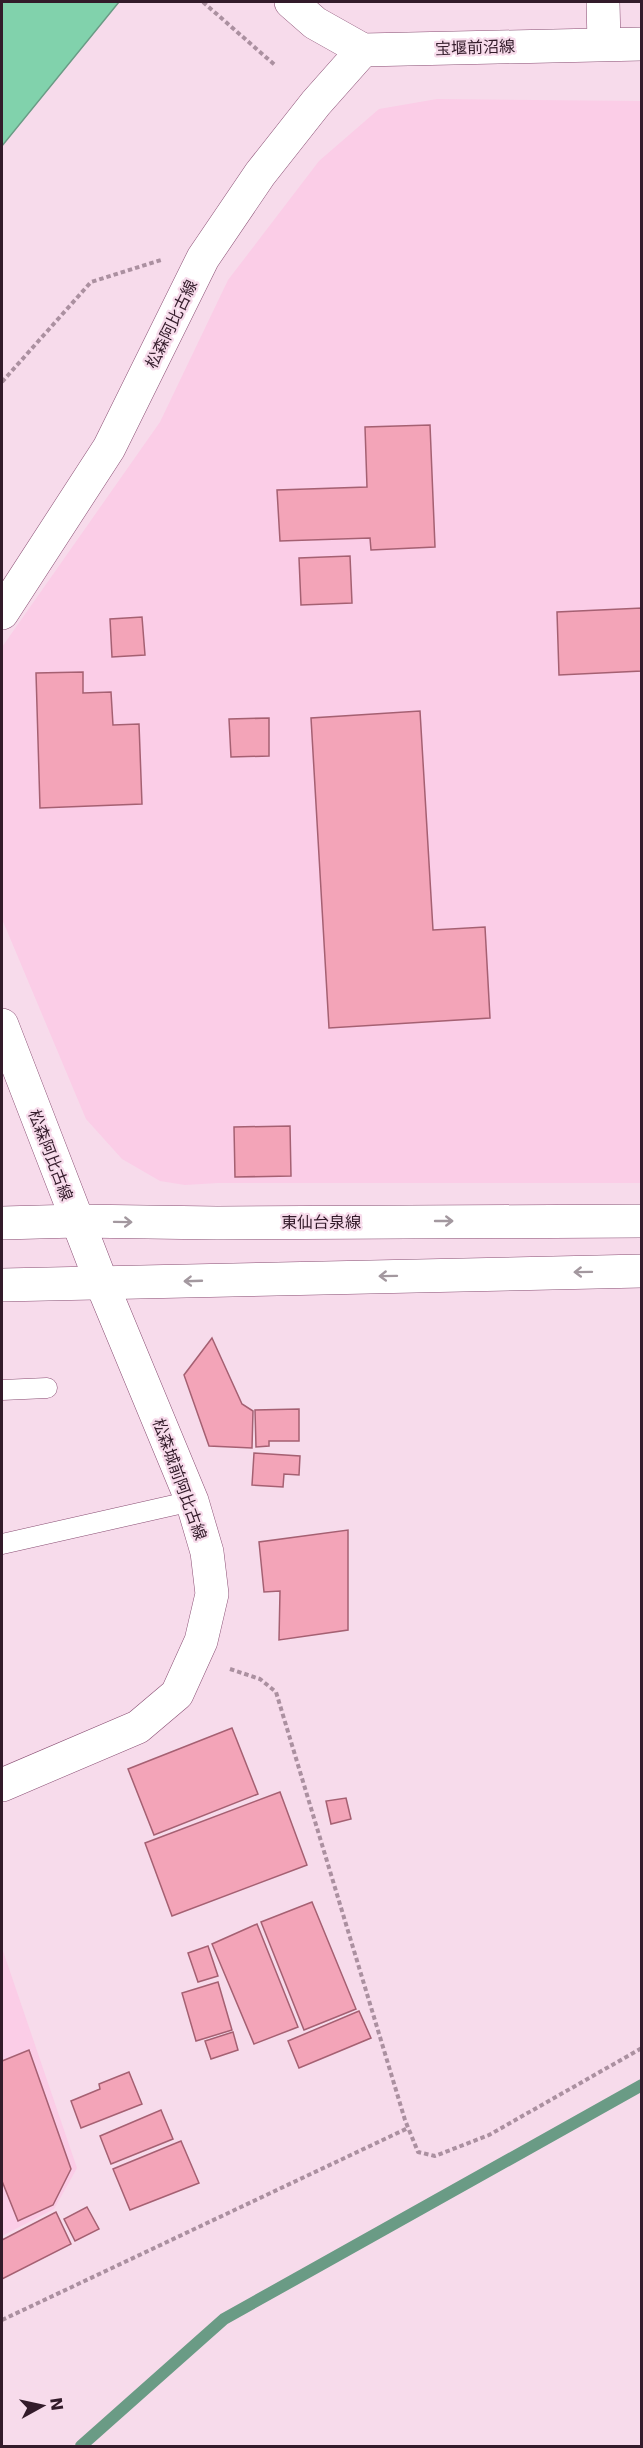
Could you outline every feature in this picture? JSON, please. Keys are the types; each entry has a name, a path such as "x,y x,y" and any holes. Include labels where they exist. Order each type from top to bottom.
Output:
{"street":[{"path":"291,2 315,23 363,50"},
{"path":"603,2 604,43"},
{"name":"宝堰前沼線","path":"363,50 604,43 642,44"},
{"name":"松森阿比古線","path":"2,613 109,448 203,258 260,174 316,103 363,50"},
{"name":"松森阿比古線","path":"2,1025 102,1284"},
{"name":"東仙台泉線","path":"2,1223 642,1221"},
{"path":"2,1285 642,1270"},
{"name":"松森城前阿比古線","path":"2,1785 138,1727 177,1694 201,1641 212,1594 207,1552 192,1501 102,1284"}],"lane":[{"path":"2,1390 47,1388"},
{"path":"2,1544 192,1501"}],"path":[{"path":"203,2 276,66"},
{"path":"2,382 91,282 158,260 203,258"},
{"path":"193,1657 260,1679 276,1692 408,2128 418,2152 435,2156 489,2135 642,2048"},
{"path":"2,2320 408,2128"}],"shaded area":[{"path":"2,2 119,2 2,146"},
{"path":"437,99 641,101 641,1183 218,1183 185,1185 160,1181 122,1159 86,1119 2,919 2,647 160,422 228,280 319,161 379,109"},
{"path":"2,1948 77,2168 54,2209 2,2236"}],"building":[{"path":"430,425 435,547 371,550 370,538 280,541 277,490 367,487 365,427"},
{"path":"350,556 352,603 301,605 299,558"},
{"path":"642,608 642,671 559,675 557,612"},
{"path":"142,617 145,655 112,657 110,619"},
{"path":"83,672 83,693 111,692 113,725 139,724 142,804 40,808 36,673"},
{"path":"420,711 433,930 485,927 490,1018 329,1028 311,718"},
{"path":"269,718 269,756 231,757 229,719"},
{"path":"290,1126 291,1176 235,1177 234,1127"},
{"path":"212,1338 242,1404 253,1411 252,1448 209,1446 184,1375"},
{"path":"299,1409 299,1441 269,1441 269,1446 256,1447 255,1410"},
{"path":"254,1453 300,1456 299,1475 284,1474 283,1487 252,1485"},
{"path":"348,1530 348,1630 279,1640 280,1591 264,1592 259,1542"},
{"path":"232,1728 258,1794 154,1835 128,1769"},
{"path":"280,1792 307,1865 172,1916 145,1843"},
{"path":"346,1798 351,1819 331,1824 326,1801"},
{"path":"312,1902 356,2009 304,2030 261,1922"},
{"path":"257,1924 298,2027 254,2044 212,1944"},
{"path":"208,1946 218,1976 198,1982 188,1953"},
{"path":"218,1982 232,2030 196,2041 182,1993"},
{"path":"359,2011 371,2038 299,2068 288,2041"},
{"path":"233,2032 238,2050 211,2059 205,2041"},
{"path":"29,2050 71,2169 53,2205 18,2221 2,2181 2,2061"},
{"path":"129,2072 142,2104 81,2128 71,2101 100,2089 99,2084"},
{"path":"161,2110 173,2139 111,2164 100,2136"},
{"path":"181,2141 199,2183 130,2210 113,2169"},
{"path":"87,2207 99,2229 75,2241 64,2219"},
{"path":"56,2212 71,2244 2,2279 2,2240"}],"waterway":[{"path":"81,2446 224,2319 642,2085"}]}
